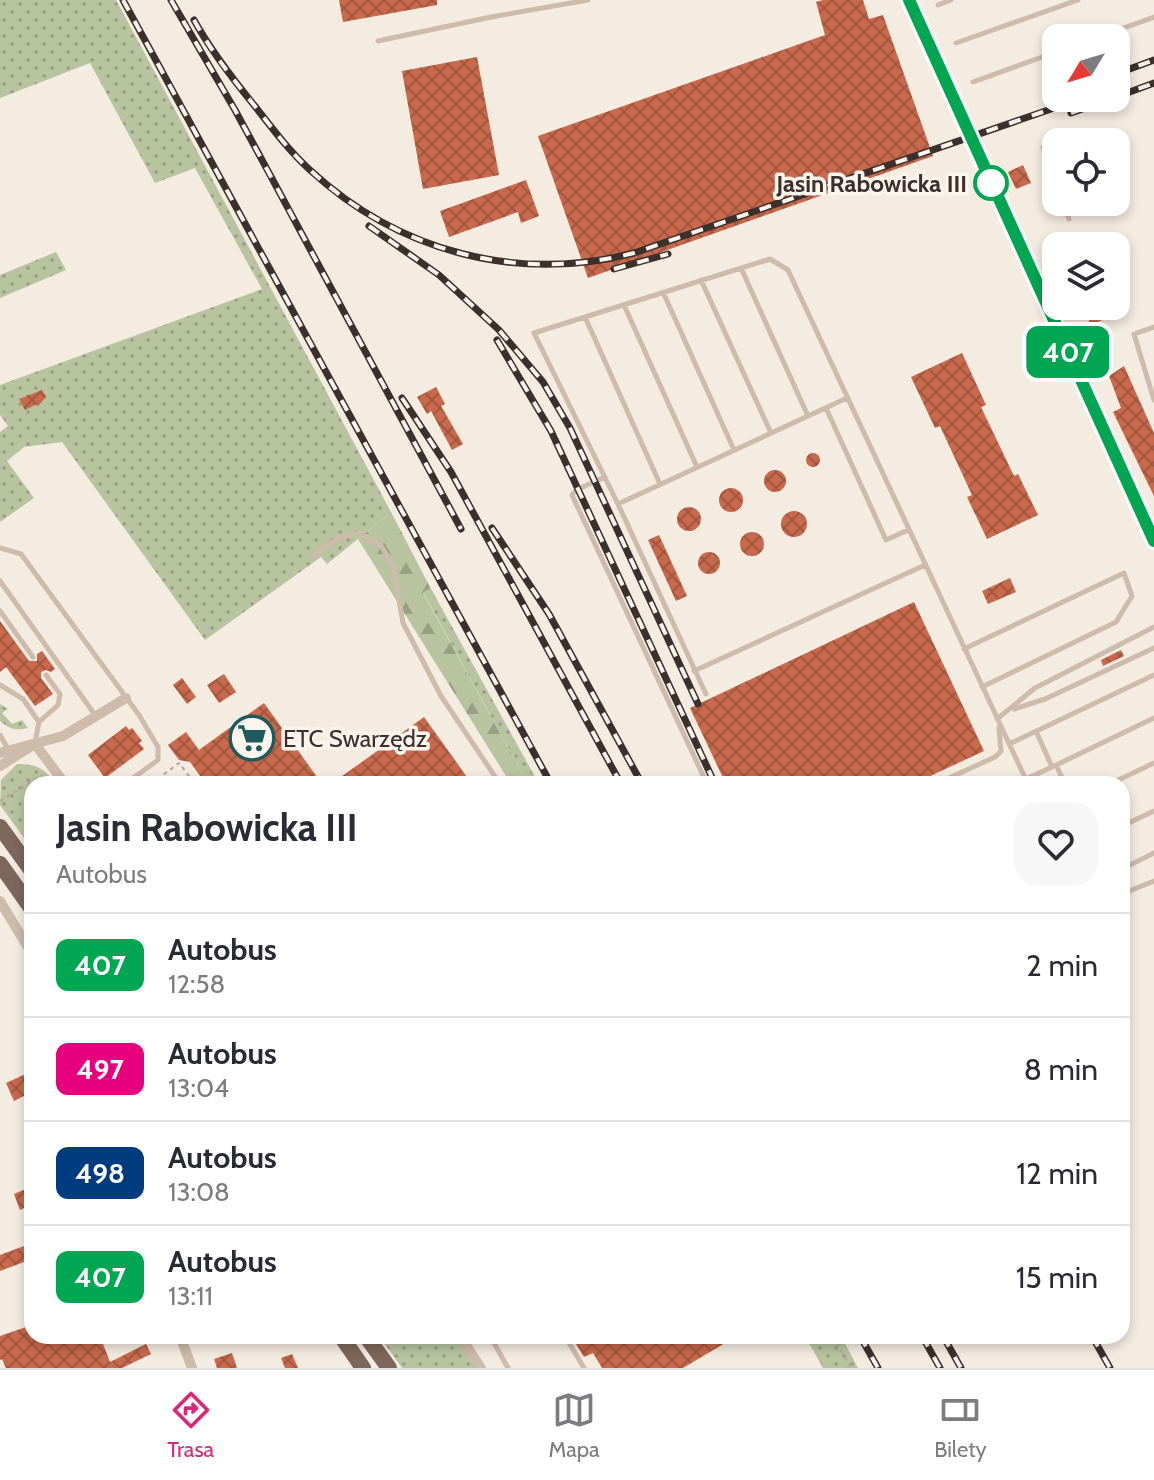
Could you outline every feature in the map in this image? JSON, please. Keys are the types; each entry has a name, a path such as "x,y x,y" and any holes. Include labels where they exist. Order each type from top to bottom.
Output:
{"main road":[{"path":"0,827 24,860"},
{"path":"0,864 24,898"},
{"path":"346,1344 363,1368"},
{"path":"372,1344 389,1368"}],"street":[{"path":"909,0 1154,542"},
{"path":"4,751 63,736 126,698"},
{"path":"0,766 35,744"},
{"path":"35,744 59,776"},
{"path":"0,816 17,850"},
{"path":"0,901 24,941"},
{"path":"183,1344 192,1368"},
{"path":"465,1344 481,1368"}],"lane":[{"path":"378,41 588,0"},
{"path":"938,5 951,0"},
{"path":"956,43 1078,0"},
{"path":"1130,26 1154,17"},
{"path":"973,82 1042,57"},
{"path":"706,694 534,333 770,259 788,270 1024,776"},
{"path":"741,268 808,416"},
{"path":"701,280 771,433"},
{"path":"663,292 734,450"},
{"path":"624,305 697,467"},
{"path":"585,317 660,484"},
{"path":"1154,327 1134,334 1154,400"},
{"path":"618,504 847,398"},
{"path":"826,408 886,540 908,530"},
{"path":"605,477 576,490 572,495 703,776"},
{"path":"313,557 338,538 359,533 381,546 393,565 397,599 410,637 441,696 495,776"},
{"path":"0,548 21,554 158,747 158,760 136,776"},
{"path":"694,671 925,565"},
{"path":"964,649 1124,573 1132,596 1116,622 982,687"},
{"path":"0,581 95,715"},
{"path":"0,611 33,657"},
{"path":"997,719 1035,688 1154,627"},
{"path":"1009,710 1045,699 1154,648"},
{"path":"35,744 39,722 58,705 60,694 46,675"},
{"path":"1009,744 1154,675"},
{"path":"0,685 23,699 39,722"},
{"path":"1037,776 1154,718"},
{"path":"953,776 995,757 1001,751 997,719"},
{"path":"1036,731 1060,776"},
{"path":"0,735 4,751"},
{"path":"1127,776 1154,763"},
{"path":"1130,822 1154,811"},
{"path":"1130,865 1154,853"},
{"path":"1130,891 1154,881"},
{"path":"494,1344 508,1368"},
{"path":"570,1344 584,1368"}],"path":[{"path":"162,776 179,763 189,776"},
{"path":"42,776 54,769"},
{"path":"0,801 24,787"},
{"path":"838,1344 851,1368"}],"green space":[{"path":"0,0 116,0 391,512 327,564 321,557 205,640 62,442 24,447 7,461 34,498 0,522 0,432 8,426 0,415 0,385 262,289 195,168 155,183 90,63 0,98"},
{"path":"56,252 66,270 0,298 0,275"},
{"path":"391,512 430,587 423,593 524,776 506,776 358,539"},
{"path":"430,587 535,776 524,776 423,592"},
{"path":"0,704 8,709 2,713 12,724 22,720 28,728 13,729 0,721"},
{"path":"17,764 40,768 50,776 24,776 24,838 0,805 1,780"},
{"path":"385,1344 460,1344 476,1368 402,1368"},
{"path":"810,1344 845,1344 858,1368 823,1368"}],"building":[{"path":"339,0 437,0 437,5 343,22"},
{"path":"863,0 869,19 883,15 933,156 588,278 538,136 825,35 816,2"},
{"path":"477,57 499,175 423,189 402,71"},
{"path":"1023,165 1031,183 1016,189 1008,172"},
{"path":"526,180 539,216 521,223 518,212 449,237 440,211"},
{"path":"962,353 986,405 981,407 1014,476 1018,474 1038,515 987,539 967,497 972,495 940,426 935,428 911,377"},
{"path":"1124,366 1154,433 1154,496 1113,412 1121,408 1109,376"},
{"path":"436,387 445,404 441,406 463,444 452,450 431,411 427,414 417,397"},
{"path":"42,390 46,397 38,406 25,410 19,399"},
{"path":"813,453 820,460 813,467 806,460"},
{"path":"771,470 779,470 786,481 779,492 771,492 764,485 764,477"},
{"path":"731,488 740,491 743,500 740,509 731,512 722,509 719,500 722,491"},
{"path":"689,507 697,511 701,519 697,527 689,531 681,527 677,519 681,511"},
{"path":"794,511 803,515 807,524 803,533 794,537 785,533 781,524 785,515"},
{"path":"752,532 760,536 764,544 760,552 752,556 744,552 740,544 744,536"},
{"path":"659,535 687,596 676,601 648,540"},
{"path":"705,552 713,552 720,563 713,574 705,574 698,567 698,559"},
{"path":"1010,578 1016,592 988,604 982,591"},
{"path":"914,602 984,751 930,776 722,776 690,708"},
{"path":"0,621 29,661 37,661 37,654 42,651 55,669 41,672 41,678 53,694 35,706 6,667 0,672"},
{"path":"1121,650 1124,656 1103,666 1101,660"},
{"path":"224,674 236,692 219,703 207,685"},
{"path":"182,678 196,697 187,704 173,685"},
{"name":"ETC Swarzędz","path":"264,703 316,776 200,776 190,762 179,760 168,745 186,732 199,750"},
{"name":"ETC Swarzędz","path":"424,717 466,776 342,776"},
{"path":"126,726 129,730 132,728 144,749 108,776 104,776 88,755"},
{"path":"24,1075 24,1096 14,1101 6,1083"},
{"path":"24,1190 24,1208 20,1210 14,1194"},
{"path":"24,1246 24,1262 0,1271 0,1255"},
{"path":"24,1328 24,1344 103,1344 110,1362 146,1344 151,1354 122,1368 6,1368 0,1360 0,1336"},
{"path":"576,1344 724,1344 683,1368 602,1368 593,1353 584,1357"},
{"path":"232,1353 237,1368 217,1368 214,1359"},
{"path":"292,1354 298,1368 285,1368 281,1358"}],"railway":[{"path":"123,0 547,776"},
{"path":"171,0 235,110 461,529"},
{"path":"194,20 222,64 281,139 310,170 345,198 382,222 421,240 462,254 504,262 547,264 590,261 634,253 1042,112"},
{"path":"1130,69 1154,60"},
{"path":"1130,92 1154,83"},
{"path":"369,226 439,275 499,330 543,382 570,428 698,704"},
{"path":"614,269 668,254"},
{"path":"497,340 551,431 711,776"},
{"path":"402,398 451,472 617,776"},
{"path":"492,528 549,614 638,776"},
{"path":"864,1344 878,1368"},
{"path":"926,1344 940,1368"},
{"path":"948,1344 961,1368"},
{"path":"1096,1344 1110,1368"}],"bus line":[{"name":"407","path":"909,0 1154,541"}],"place":[{"name":"Jasin Rabowicka III","path":"991,183"},
{"name":"ETC Swarzędz","path":"252,738"}]}
